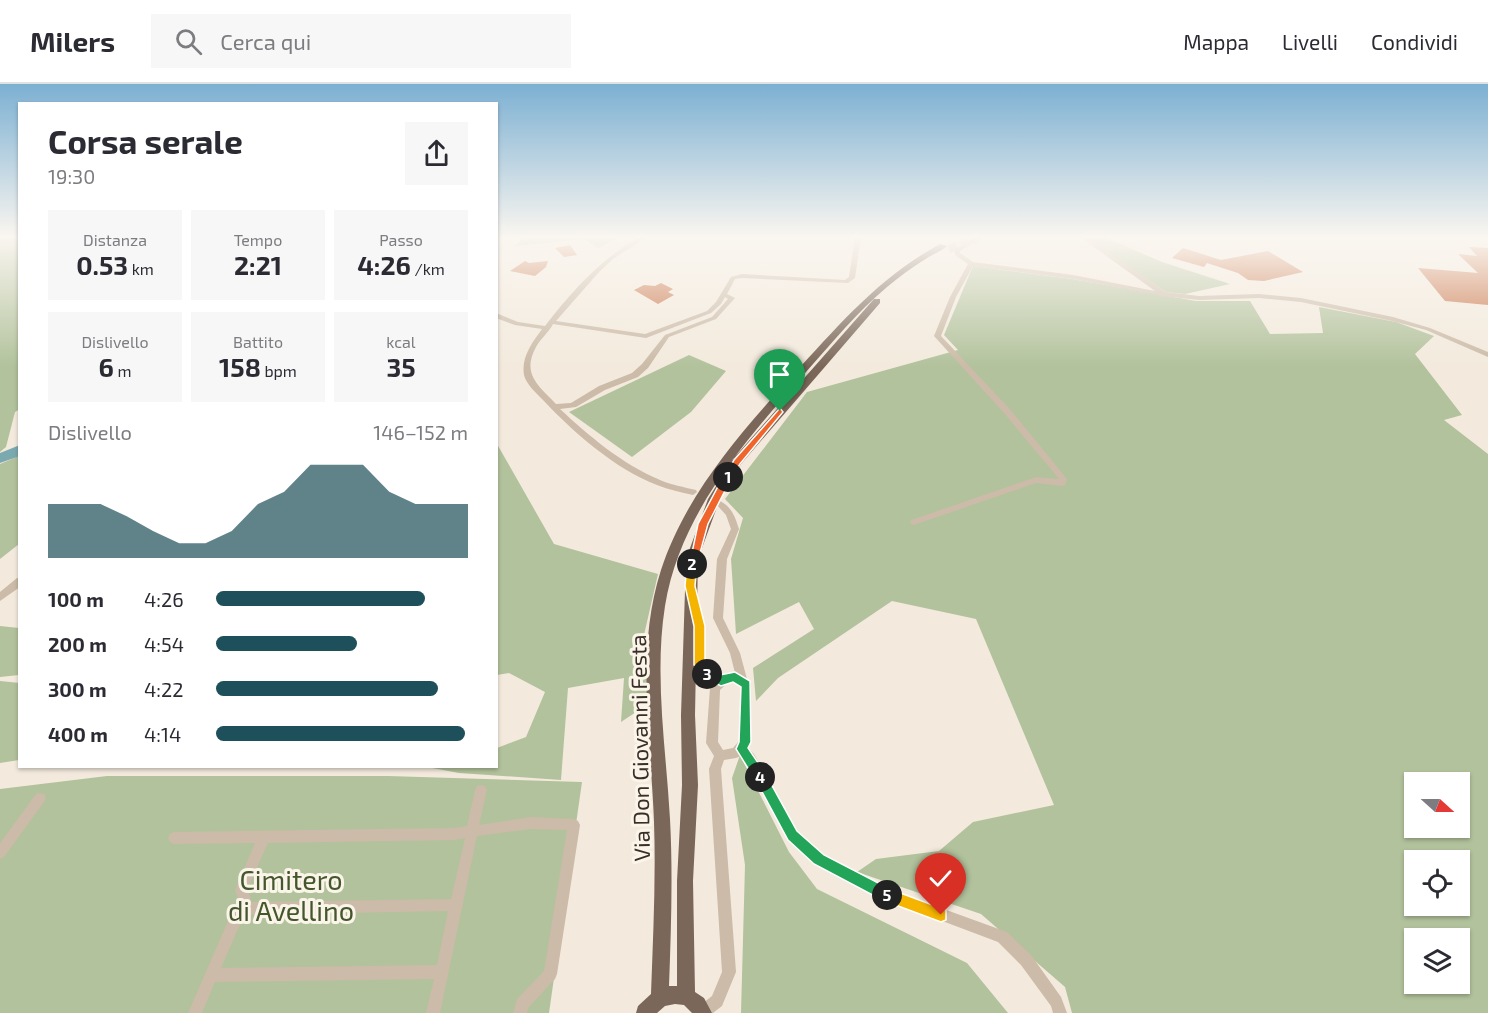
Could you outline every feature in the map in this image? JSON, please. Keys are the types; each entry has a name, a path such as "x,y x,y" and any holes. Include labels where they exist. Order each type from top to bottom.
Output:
{"main road":[{"name":"Via Don Giovanni Festa","path":"660,998 662,822 655,722 659,603 682,535 705,489 732,451 849,318 888,280"},
{"name":"Via Don Giovanni Festa","path":"686,996 685,881 690,785 692,559 703,524 737,462 875,302 901,280"},
{"path":"645,1013 660,998 677,994 686,996 699,1005 703,1012"}],"street":[{"path":"588,280 550,325 529,354 528,378 553,407 611,454 651,479 693,492"},
{"path":"498,316 517,324 550,325 646,336 709,312 732,280"},
{"path":"817,280 848,280"},
{"path":"914,522 1036,480 1062,483 1063,479 1006,410 937,336 962,280"},
{"path":"1091,280 1199,298 1259,296 1301,300 1393,319 1428,329 1488,355"},
{"path":"1145,280 1164,294"},
{"path":"553,407 573,405 602,388 635,375 645,366 667,336 714,318 723,312 732,298 723,294"},
{"path":"720,504 730,514 735,529 722,560 718,618 735,652 747,691 745,742 742,749 736,753 720,755"},
{"path":"0,597 18,583"},
{"path":"690,586 700,626 700,665 705,673 721,681"},
{"path":"720,755 712,744 715,688 727,677 742,680"},
{"path":"742,749 750,758 793,836 819,859 880,892 1002,937 1026,960 1056,1002 1060,1013"},
{"path":"703,1012 717,1001 729,972 715,769 720,755"},
{"path":"433,1013 481,790"},
{"path":"0,853 40,798"},
{"path":"174,838 472,833 531,824 574,825 550,974 522,1004 520,1013"},
{"path":"195,1013 245,898 241,890 264,837"},
{"path":"240,909 456,905"},
{"path":"211,975 442,972"}],"green space":[{"path":"0,280 18,280 18,410 15,412 6,447 0,452"},
{"path":"967,280 1080,280 1196,301 1250,301 1270,334 1323,333 1319,307 1396,322 1434,336 1415,354 1462,415 1444,420 1488,454 1488,1013 1072,1013 1065,987 981,914 857,872 876,859 939,851 973,822 1054,805 976,619 892,601 778,678 756,701 753,668 814,629 799,602 736,634 731,559 743,518 725,499 807,392 958,350 944,335"},
{"path":"1149,280 1219,280 1230,284 1185,294 1166,292"},
{"path":"689,355 726,371 691,412 632,457 569,412"},
{"path":"498,446 554,544 658,574 644,635 648,704 621,722 624,678 568,688 561,780 459,773 432,768 498,768 498,748 526,737 545,692 509,673 498,675"},
{"path":"18,456 18,545 0,559 0,464"},
{"path":"0,626 18,628 18,675 0,677"},
{"path":"0,681 18,683 18,760 0,763"},
{"path":"740,755 789,852 817,889 967,963 1008,1013 741,1013 745,865 732,778"},
{"name":"Cimitero di Avellino","path":"107,776 388,776 582,782 549,1013 0,1013 0,789"}],"building":[{"path":"1428,280 1488,280 1488,305 1445,301"},
{"path":"661,283 673,289 668,292 674,295 658,304 634,290 644,285 655,286"}],"waterway":[{"path":"0,458 18,451"}],"route":[{"path":"780,411 737,462 714,499 703,524 692,559 690,586 700,626 700,665 705,673 713,678 721,681 727,677 735,677 746,684 746,728 742,749 750,758 793,836 819,859 880,892 941,915"}]}
